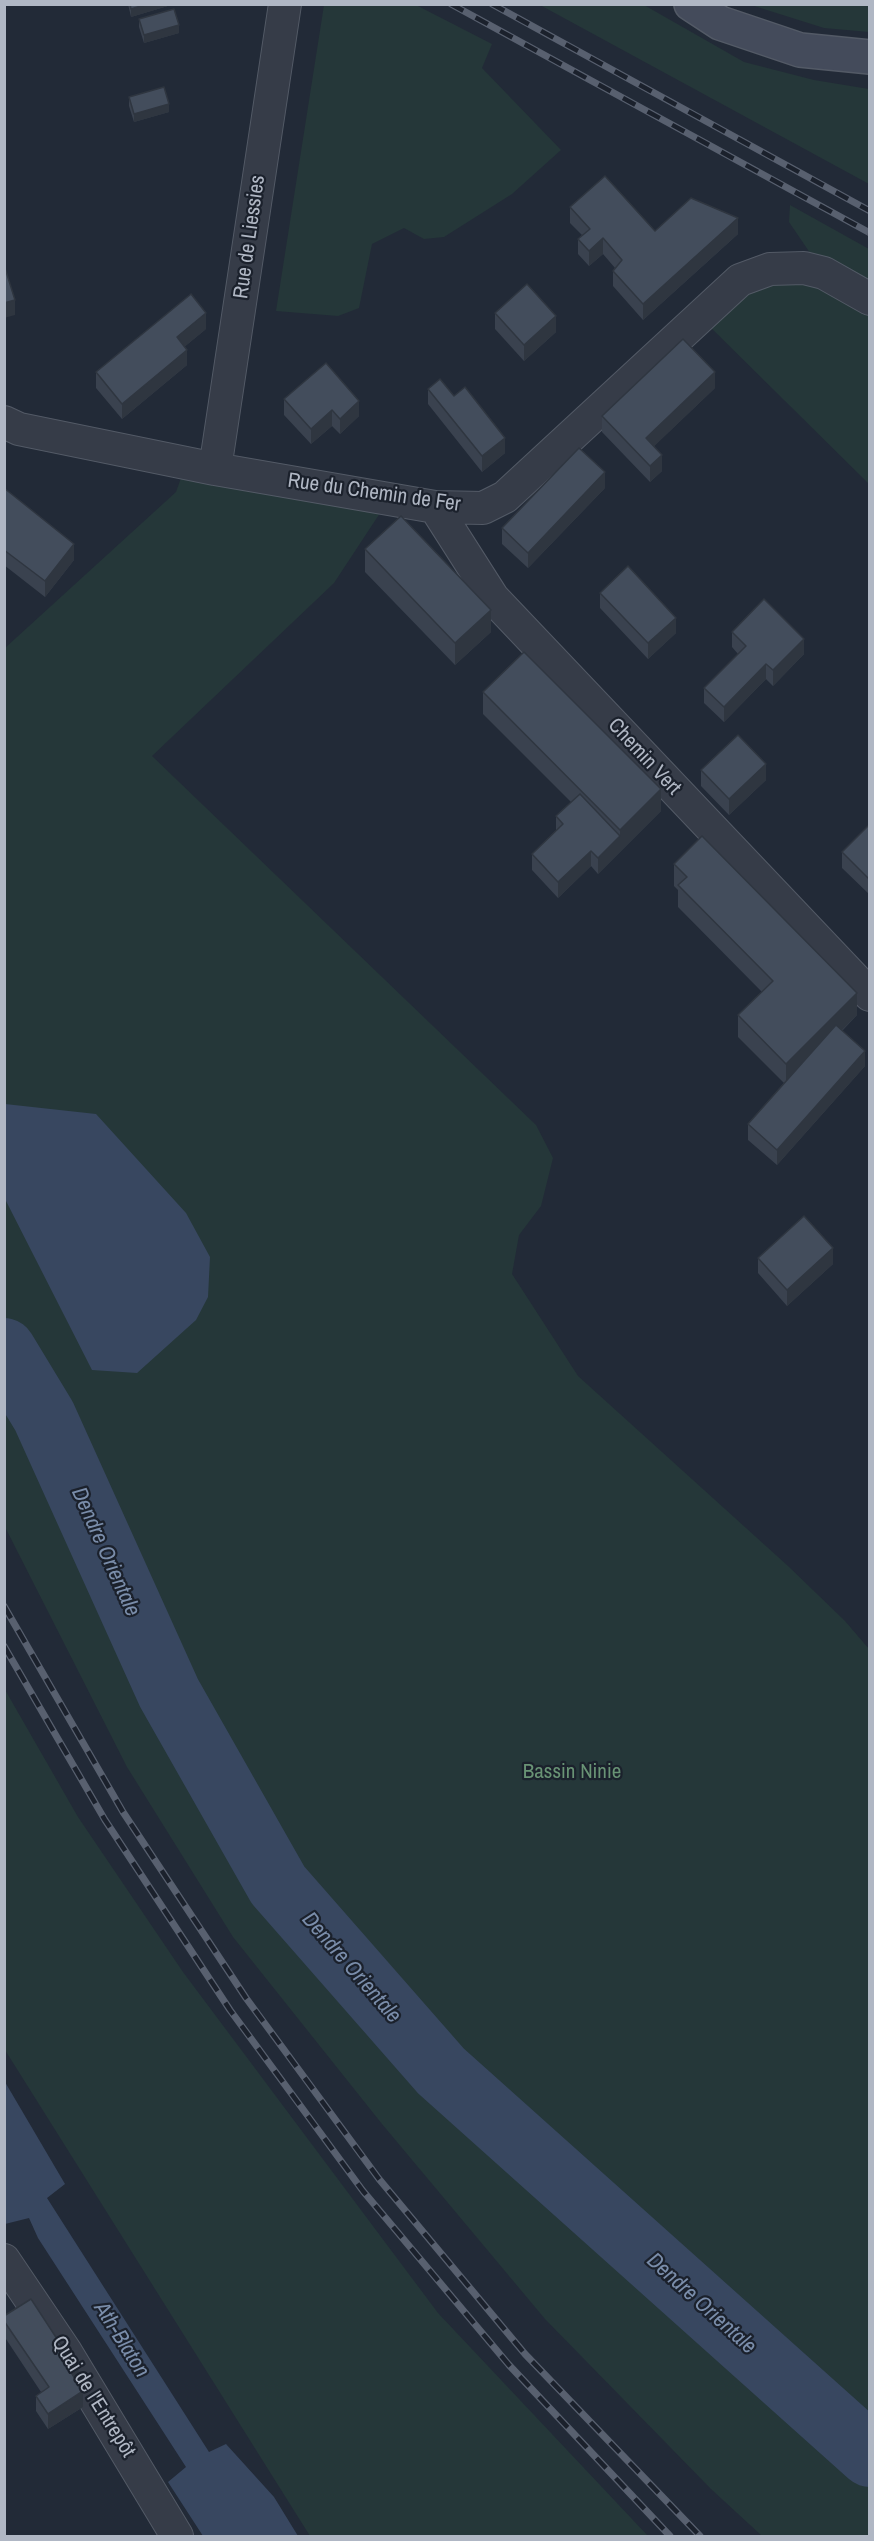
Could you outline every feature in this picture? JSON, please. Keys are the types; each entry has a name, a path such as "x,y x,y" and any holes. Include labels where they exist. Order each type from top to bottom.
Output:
{"street":[{"name":"Rue de Liessies","path":"215,469 285,4"},
{"path":"691,4 720,23 800,50 870,57"},
{"name":"Rue du Chemin de Fer","path":"4,422 19,429 215,469 435,507 483,508 506,497 740,280 770,269 804,268 824,273 870,299"},
{"name":"Chemin Vert","path":"435,507 485,589 870,995"},
{"name":"Quai de l'Entrepôt","path":"4,2260 66,2352 177,2536"}],"green space":[{"path":"324,5 416,5 492,44 482,68 561,150 512,194 444,237 424,239 404,228 372,244 359,308 338,316 276,311"},
{"path":"540,5 644,5 744,62 814,80 869,89 869,184"},
{"path":"751,5 869,5 869,32 824,28"},
{"path":"790,205 869,249 869,484 699,316 727,290 823,272 789,222"},
{"name":"Bassin Ninie","path":"187,461 384,507 334,583 152,756 536,1125 553,1158 541,1206 519,1235 512,1274 578,1376 788,1566 845,1621 869,1649 869,2536 762,2536 711,2489 545,2319 382,2124 233,1937 127,1767 5,1527 5,648 176,492"},
{"path":"4,1688 78,1817 183,1972 438,2313 648,2536 310,2536 5,2050"}],"water":[{"path":"5,1104 96,1114 186,1213 210,1257 208,1297 196,1320 137,1373 92,1370 5,1199"},
{"name":"Ath-Blaton","path":"5,2082 65,2184 47,2198 209,2452 226,2444 274,2497 298,2536 203,2536 168,2482 186,2467 38,2238 29,2218 5,2224"}],"building":[{"path":"130,4 147,4 131,9"},
{"path":"174,9 179,25 144,35 139,19"},
{"path":"164,87 169,104 134,114 129,97"},
{"path":"605,176 655,231 691,198 738,218 643,304 613,271 622,260 603,238 589,251 578,239 590,229 570,207"},
{"path":"4,265 15,300 4,303"},
{"path":"527,284 556,316 524,345 495,313"},
{"path":"191,294 206,313 177,337 187,350 122,404 96,372"},
{"path":"683,339 715,372 646,438 662,455 650,466 602,416"},
{"path":"326,363 359,401 340,419 332,410 311,429 284,399"},
{"path":"440,379 454,396 465,387 505,438 482,456 428,389"},
{"path":"579,448 605,472 528,553 502,528"},
{"path":"4,488 74,544 45,581 4,550"},
{"path":"401,516 491,610 455,643 365,549"},
{"path":"628,566 676,618 648,643 600,593"},
{"path":"764,599 804,639 773,670 766,664 724,707 704,688 746,646 732,632"},
{"path":"524,652 661,789 620,830 483,692"},
{"path":"738,735 766,764 729,799 701,770"},
{"path":"580,794 620,836 598,858 591,851 558,882 532,854 563,824 556,816"},
{"path":"870,824 870,880 842,852"},
{"path":"702,836 857,993 786,1064 738,1015 773,981 678,885 687,877 674,864"},
{"path":"836,1025 865,1051 777,1150 748,1124"},
{"path":"804,1216 833,1248 787,1290 758,1258"},
{"path":"31,2299 78,2371 72,2374 83,2391 48,2414 36,2396 49,2387 4,2321 4,2316"}],"waterway":[{"name":"Dendre Orientale","path":"4,1350 44,1416 169,1693 278,1885 441,2071 870,2455"}],"railway":[{"path":"451,4 870,233"},
{"path":"492,4 870,211"},
{"path":"4,1606 123,1812 246,1998 379,2179 525,2354 700,2536"},
{"path":"4,1646 105,1820 230,2010 363,2191 509,2365 670,2536"}]}
